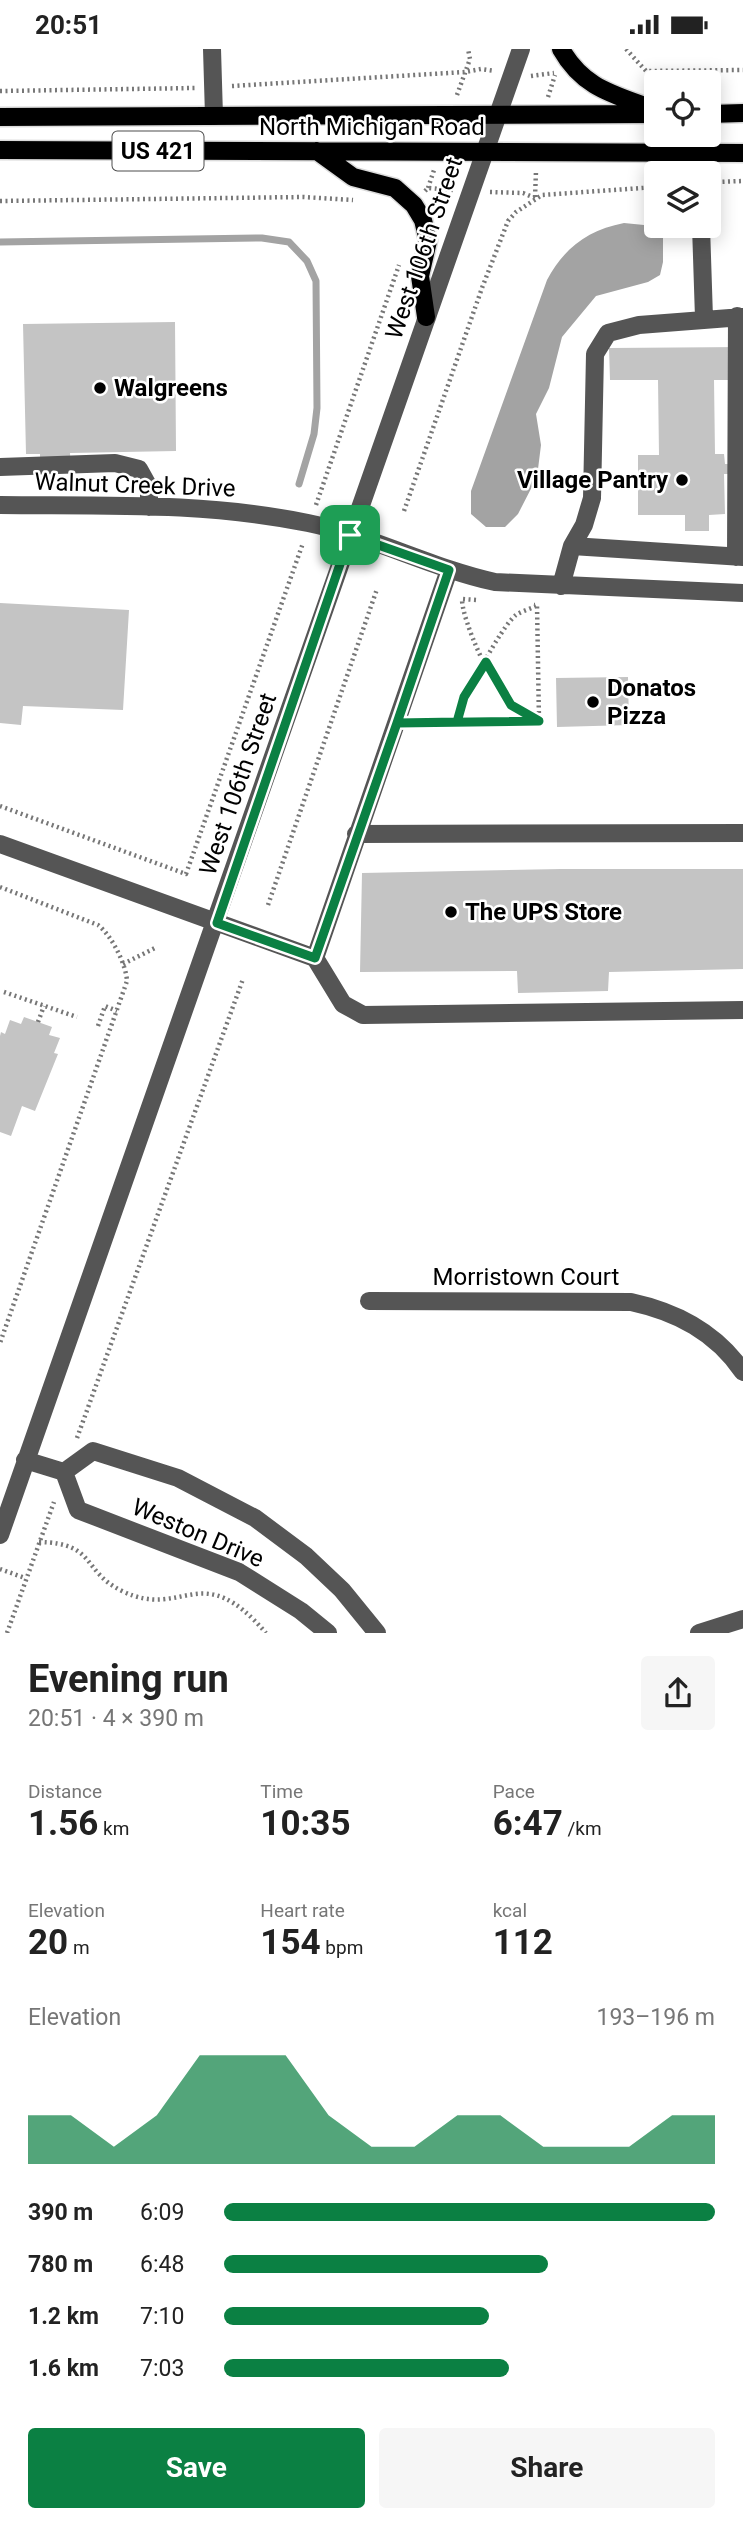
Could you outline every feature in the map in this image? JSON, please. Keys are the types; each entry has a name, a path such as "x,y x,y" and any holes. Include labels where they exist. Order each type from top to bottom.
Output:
{"main road":[{"path":"561,49 567,61 589,84 644,107"},
{"name":"North Michigan Road","path":"0,117 644,112"},
{"path":"721,114 743,113"},
{"name":"North Michigan Road","path":"0,150 743,153"},
{"path":"317,151 353,177 395,188 414,205 423,220 428,241 420,276 426,317"}],"street":[{"path":"212,49 214,116"},
{"name":"West 106th Street","path":"0,1535 217,923 521,49"},
{"path":"700,152 700,161"},
{"path":"701,238 704,318"},
{"path":"561,586 572,546 584,525 592,498 595,354 608,333 639,325 740,317 739,557 572,546"},
{"path":"0,467 115,463 139,468 149,487 149,507"},
{"name":"Walnut Creek Drive","path":"0,505 199,507 266,516 350,535 449,570 495,582 743,593"},
{"path":"315,958 449,570"},
{"path":"356,834 743,833"},
{"path":"0,843 315,958 343,1004 363,1015 743,1010"},
{"name":"Morristown Court","path":"369,1301 631,1302 669,1312 698,1326 719,1344 743,1372"},
{"name":"Weston Drive","path":"328,1633 301,1611 239,1572 78,1510 64,1472 93,1451 178,1478 255,1518 306,1556 342,1590 377,1633"},
{"path":"25,1460 64,1472"},
{"path":"699,1633 743,1619"}],"path":[{"path":"465,72 470,59 468,49"},
{"path":"626,49 646,71 743,71"},
{"path":"548,95 556,72"},
{"path":"721,182 743,181"},
{"path":"404,511 508,221 516,212 542,195 644,188"},
{"path":"0,201 303,197 355,200"},
{"path":"268,905 377,589"},
{"path":"487,601 461,599 466,627 511,705 539,721"},
{"path":"525,604 537,605"},
{"path":"457,722 464,697 515,615 537,605"},
{"path":"537,605 539,721"},
{"path":"397,723 539,721"},
{"path":"0,806 186,874"},
{"path":"0,887 98,925 108,935 123,964 127,981 0,1343"},
{"path":"123,964 157,947"},
{"path":"7,1633 243,979"},
{"path":"4,992 77,1017"},
{"path":"38,1022 44,1006"},
{"path":"98,1026 105,1006 117,1011"},
{"path":"39,1542 65,1543 79,1549 106,1581 136,1597 156,1599 199,1592 227,1598 243,1607 267,1633"},
{"path":"0,1569 25,1578"}],"shaded area":[{"path":"624,223 644,225 644,238 663,238 660,275 648,282 596,296 562,337 549,388 536,414 541,445 537,477 518,514 505,527 486,527 471,514 471,491 547,280 561,259 578,242 611,226"}],"building":[{"name":"Walgreens","path":"175,322 176,451 70,453 71,472 40,473 40,454 26,454 23,324"},
{"path":"743,347 743,380 714,380 715,454 724,454 725,464 729,464 729,474 724,474 725,514 709,515 709,531 685,531 685,515 638,515 638,455 659,455 658,380 610,380 609,348"},
{"path":"0,603 129,610 123,710 23,706 21,725 0,723"},
{"name":"Donatos Pizza","path":"628,677 629,725 557,727 556,678"},
{"path":"743,869 743,969 609,972 608,991 518,993 517,971 360,972 362,873"},
{"path":"24,1017 52,1027 49,1035 60,1038 54,1053 58,1054 35,1111 22,1106 11,1136 0,1132 0,1036 1,1032 5,1034 10,1020 21,1024"}],"waterway":[{"path":"0,242 262,238 289,242 307,261 316,281 317,408 314,434 299,484"}],"place":[{"name":"Walgreens","path":"100,388"},
{"name":"Village Pantry","path":"682,480"},
{"name":"Donatos Pizza","path":"593,702"},
{"name":"The UPS Store","path":"451,912"}],"route":[{"path":"350,535 217,923 315,958 356,834 397,723 539,721 511,705 502,695 486,662 464,697 457,722 397,723 449,570 350,535"}]}
